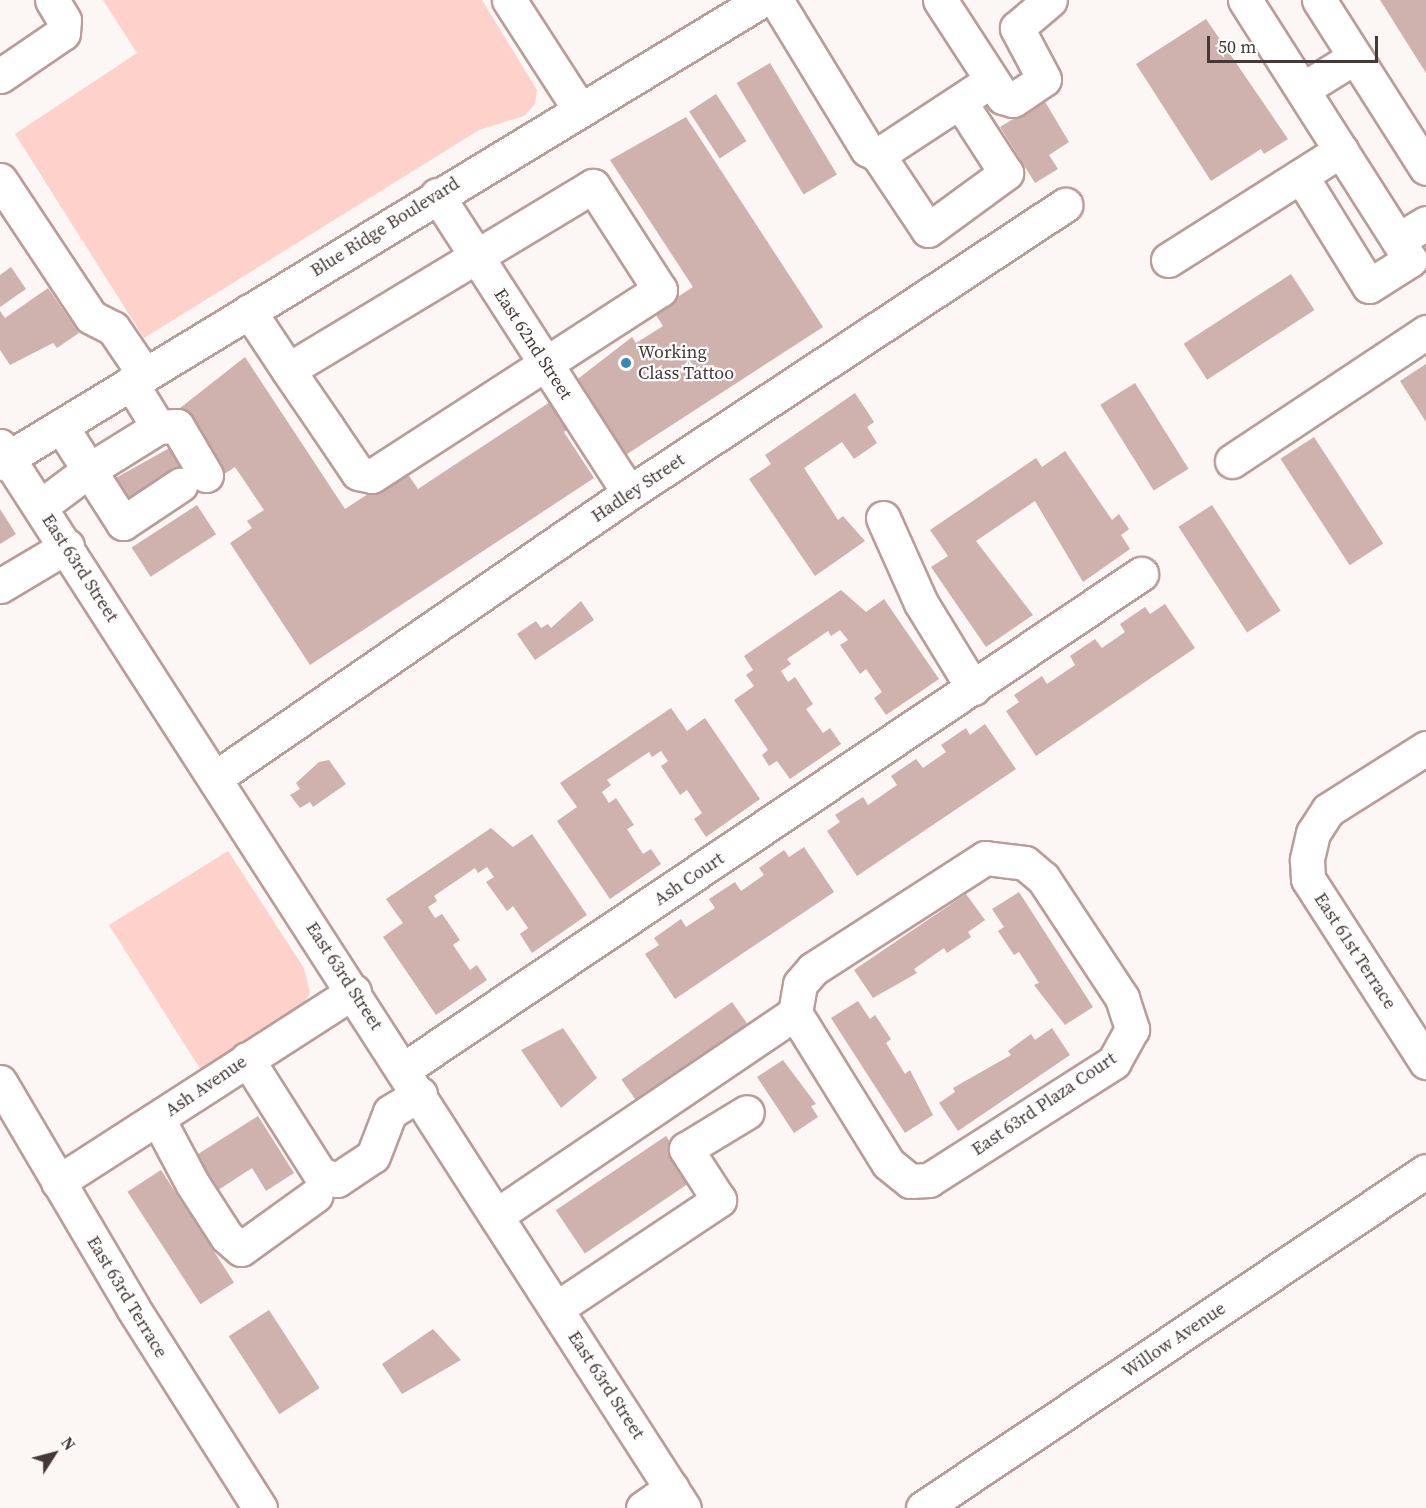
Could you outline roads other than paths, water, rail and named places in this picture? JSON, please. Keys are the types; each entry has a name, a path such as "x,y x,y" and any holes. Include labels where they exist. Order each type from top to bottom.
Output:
{"street":[{"path":"0,76 63,33 64,20 52,0"},
{"path":"509,0 579,108"},
{"name":"Blue Ridge Boulevard","path":"3,456 61,426 579,108 720,11 762,0"},
{"path":"776,0 867,149 878,155 928,230 1006,173 960,102"},
{"path":"940,0 1003,97 1013,100 1044,79 1017,27 1050,0"},
{"path":"1245,0 1410,260 1369,286 1301,176"},
{"path":"1319,0 1426,168"},
{"path":"1303,89 1355,57"},
{"path":"878,155 992,80"},
{"path":"1168,260 1341,150"},
{"path":"0,180 91,317 113,328 158,427"},
{"path":"249,311 288,370 358,473 372,477 547,366 660,290 593,186 478,259 288,370"},
{"name":"East 62nd Street","path":"437,195 629,493"},
{"name":"Hadley Street","path":"214,778 629,493 1065,205"},
{"path":"1398,240 1426,223"},
{"path":"1232,461 1426,332"},
{"path":"41,506 89,470 158,427 177,426 193,480 123,523 89,470 61,426"},
{"name":"East 63rd Street","path":"3,456 41,506 67,546 678,1498"},
{"path":"883,518 921,603 973,688"},
{"path":"0,586 67,546"},
{"name":"Ash Court","path":"247,1059 320,1174 337,1180 373,1156 390,1112 412,1082 973,688 1141,574"},
{"name":"East 61st Terrace","path":"1426,748 1343,799 1313,833 1308,879 1426,1062"},
{"name":"East 63rd Plaza Court","path":"1005,857 1025,863 1042,878 1122,998 1132,1029 1114,1062 930,1180 910,1181 888,1162 795,1013 800,984 813,969 965,866 1005,857"},
{"name":"Ash Avenue","path":"58,1182 354,991"},
{"path":"497,1215 795,1013"},
{"name":"East 63rd Terrace","path":"0,1082 58,1182 260,1508"},
{"path":"556,1308 719,1200 686,1149 747,1112"},
{"path":"158,1119 192,1183 227,1237 241,1249 316,1195"},
{"name":"Willow Avenue","path":"922,1508 1426,1171"},
{"path":"643,1508 678,1498"}],"place":[{"name":"Working Class Tattoo","path":"626,363"}]}
